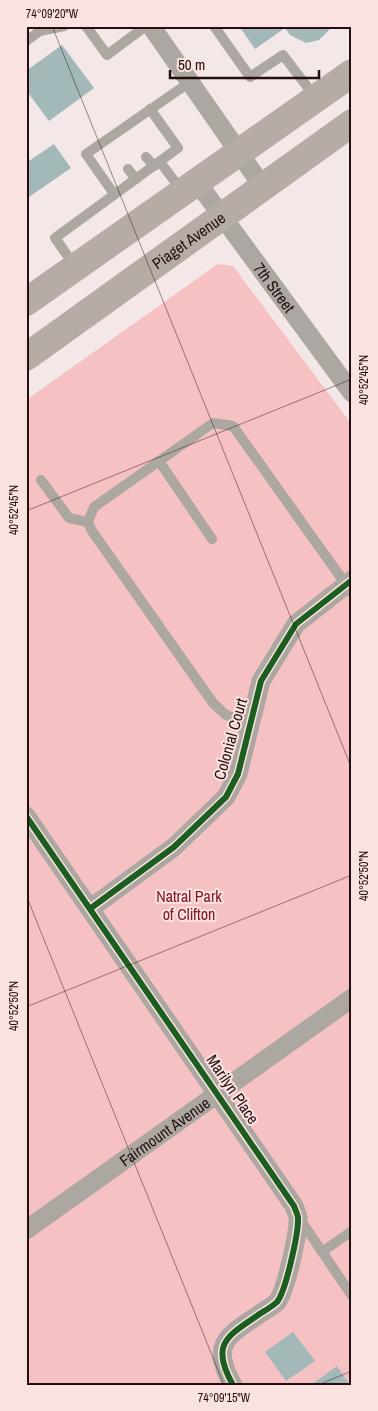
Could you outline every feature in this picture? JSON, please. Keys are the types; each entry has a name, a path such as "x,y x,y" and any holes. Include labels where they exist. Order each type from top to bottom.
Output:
{"highway":[{"path":"31,296 76,267 352,73"},
{"name":"Piaget Avenue","path":"26,357 352,123"}],"street":[{"path":"151,26 263,187"},
{"name":"7th Street","path":"190,187 223,215 352,393"},
{"name":"Colonial Court","path":"91,908 174,847 226,797 238,774 260,681 296,624 350,586"},
{"name":"Marilyn Place","path":"26,816 285,1189 298,1216"},
{"name":"Fairmount Avenue","path":"26,1230 352,998"},
{"path":"233,1385 221,1360 222,1350 227,1339 235,1331 277,1302 286,1285 298,1216"}],"lane":[{"path":"26,40 38,28 64,26"},
{"path":"86,26 106,55 146,26"},
{"path":"214,26 250,76 283,55 316,99"},
{"path":"114,194 86,154 109,143 128,130 150,109 190,82"},
{"path":"76,267 56,238 178,148 150,109"},
{"path":"146,157 190,187"},
{"path":"128,169 136,179"},
{"path":"250,724 226,715 213,703 92,531 88,522 94,507 213,424 233,426 350,586"},
{"path":"159,461 212,539"},
{"path":"41,480 69,518 88,522"},
{"path":"298,1216 352,1296"},
{"path":"322,1252 352,1231"}],"green space":[{"name":"Natral Park of Clifton","path":"218,264 233,266 352,425 352,1385 26,1385 26,400"}],"building":[{"path":"239,26 333,26 319,40 306,43 290,35 285,28 255,49"},
{"path":"62,45 94,88 49,121 26,90 26,71"},
{"path":"54,144 71,168 26,199 26,163"},
{"path":"293,1332 315,1361 286,1381 265,1352"},
{"path":"337,1366 350,1385 311,1385"}],"cycle path":[{"path":"91,908 174,847 226,797 238,774 261,681 296,624 352,580"},
{"path":"26,816 294,1206 297,1214 298,1224 294,1247 281,1296 274,1305 231,1335 223,1350 226,1371 233,1385"}]}
